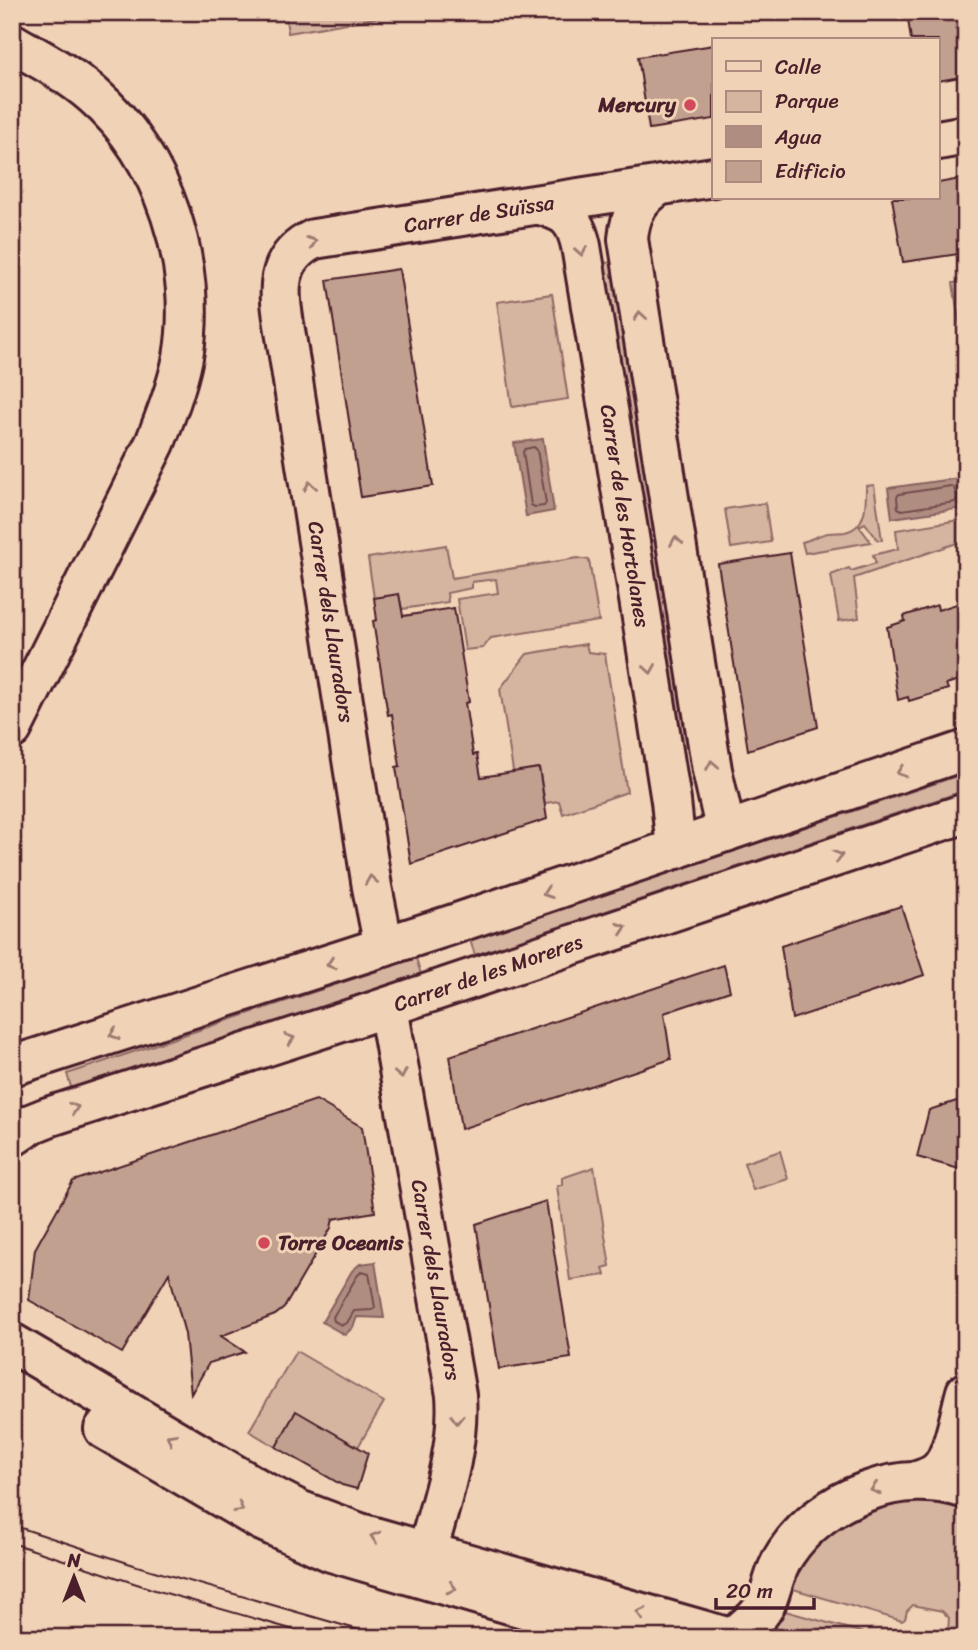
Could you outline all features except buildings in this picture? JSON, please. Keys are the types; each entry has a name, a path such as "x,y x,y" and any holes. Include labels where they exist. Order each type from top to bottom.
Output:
{"street":[{"path":"12,43 50,65 94,96 120,124 147,161 166,204 179,244 186,283 183,356 170,404 155,443 12,729"},
{"path":"940,139 966,135"},
{"name":"Carrer de Suïssa","path":"281,296 281,277 292,254 314,239 712,177"},
{"path":"660,185 648,193 633,212 628,239 712,770 726,832"},
{"name":"Carrer de les Hortolanes","path":"540,205 568,217 578,232 632,550 676,849"},
{"name":"Carrer dels Llauradors","path":"281,296 372,887 384,947"},
{"path":"12,1066 384,947 966,750"},
{"name":"Carrer de les Moreres","path":"12,1137 48,1117 966,813"},
{"name":"Carrer dels Llauradors","path":"388,1006 458,1416 453,1450 427,1552"},
{"path":"14,1368 299,1510 337,1525 732,1638 755,1619 766,1603 775,1573 786,1552 825,1513 858,1494 886,1486 939,1482 966,1489"},
{"path":"14,1368 193,1482 296,1538 356,1560 626,1638"},
{"path":"914,1482 929,1477 940,1469 949,1452 966,1392"}],"green space":[{"path":"285,12 411,12 288,33"},
{"path":"612,262 687,746 680,749 604,263"},
{"path":"966,281 966,334 961,335 953,283"},
{"path":"552,294 568,399 512,407 497,302"},
{"path":"874,485 882,540 878,540 865,523 859,526 871,542 805,553 802,542 825,534 845,532 858,525 864,514 866,486"},
{"path":"765,503 771,542 731,548 725,509"},
{"path":"966,519 966,540 854,578 859,618 839,621 831,575 849,568 851,571 876,563 873,555 898,549 896,530"},
{"path":"446,545 452,578 578,558 589,560 599,621 491,638 483,648 465,650 457,599 498,593 496,579 472,582 472,588 447,593 448,602 402,609 399,595 374,598 368,558"},
{"path":"586,644 588,652 605,654 627,792 563,814 559,801 545,803 539,768 527,770 527,775 514,777 500,689 527,654"},
{"path":"966,773 966,790 475,955 470,940"},
{"path":"416,958 421,974 72,1090 67,1074"},
{"path":"780,1151 788,1179 753,1190 744,1163"},
{"path":"594,1167 610,1266 603,1268 605,1275 570,1280 557,1186 562,1185 562,1178"},
{"path":"296,1351 384,1402 358,1447 296,1412 276,1447 249,1431"},
{"path":"922,1498 966,1507 966,1638 948,1631 949,1618 942,1611 913,1605 902,1621 786,1587 820,1537 870,1506"},
{"path":"778,1609 882,1638 813,1639 786,1635 777,1631 774,1623"}],"water":[{"path":"543,439 554,511 526,516 514,443"},
{"path":"960,478 964,508 892,518 888,488"},
{"path":"375,1262 384,1318 357,1317 353,1327 345,1335 322,1322 352,1271 360,1264"}],"tram line":[{"path":"12,1525 137,1566 387,1638"},
{"path":"12,1543 155,1590 322,1638"}],"place":[{"name":"Mercury","path":"690,105"},
{"name":"Torre Oceanis","path":"264,1243"}]}
